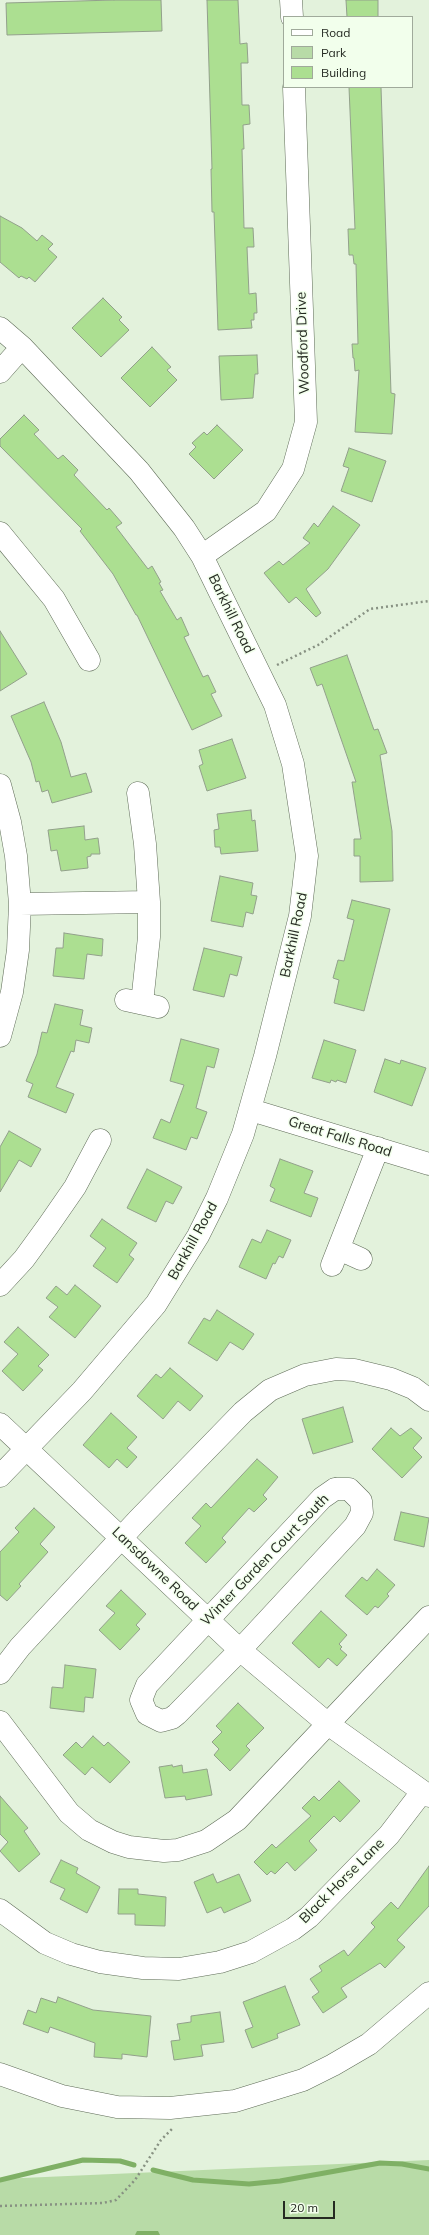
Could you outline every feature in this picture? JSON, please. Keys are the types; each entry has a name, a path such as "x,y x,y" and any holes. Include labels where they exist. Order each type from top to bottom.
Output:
{"street":[{"path":"292,0 292,16"},
{"name":"Woodford Drive","path":"202,556 266,511 293,469 306,422 294,88"},
{"name":"Barkhill Road","path":"0,328 22,347 139,471 184,528 202,556 275,705 293,764 307,856 300,916 251,1110 233,1161 217,1198 175,1275 133,1332 82,1391 0,1476"},
{"path":"0,372 22,347"},
{"path":"0,533 54,599 89,660"},
{"path":"0,785 10,822 16,856 20,904 18,950 12,992 0,1036"},
{"path":"138,793 145,844 150,902 149,937 142,1003"},
{"path":"20,904 150,902"},
{"name":"Great Falls Road","path":"251,1110 429,1164"},
{"path":"0,1285 24,1260 75,1187 100,1140"},
{"path":"361,1259 336,1257 378,1148"},
{"path":"0,1673 25,1642 257,1399 284,1382 322,1371 354,1370 391,1379 414,1388 429,1400"},
{"name":"Lansdowne Road","path":"0,1424 240,1650 328,1724 426,1794"},
{"name":"Winter Garden Court South","path":"342,1488 354,1493 361,1501 362,1507 360,1519 355,1526 240,1650 172,1718 160,1720 154,1719 147,1714 141,1700 143,1690 208,1619 328,1492 342,1488"},
{"path":"0,1722 69,1813 89,1830 113,1842 129,1847 164,1851 178,1850 200,1843 217,1835 237,1820 429,1617"},
{"name":"Black Horse Lane","path":"0,1910 45,1943 71,1954 100,1962 143,1968 179,1968 220,1962 251,1952 293,1929 309,1917 389,1835 426,1794"},
{"path":"0,2074 62,2096 117,2107 170,2108 235,2101 303,2080 333,2065 369,2044 429,1993"}],"path":[{"path":"260,672 318,645 370,609 429,602"}],"green space":[{"path":"429,2160 429,2235 0,2235 0,2179"}],"shaded area":[{"path":"137,2231 158,2231 160,2235 135,2235"}],"building":[{"path":"161,0 162,31 7,35 6,3"},
{"path":"207,0 238,0 240,44 247,43 248,63 241,63 242,105 249,105 250,124 243,125 244,149 242,149 244,228 253,228 254,247 247,247 249,294 256,293 257,313 254,313 254,320 251,320 252,328 218,330 214,212 212,212"},
{"path":"346,0 378,0 378,16 347,16"},
{"path":"349,88 381,88 391,393 395,394 392,434 355,432 359,370 355,371 352,344 358,344 356,264 354,264 353,255 349,255 348,229 355,229"},
{"path":"0,216 22,228 37,241 42,235 53,244 48,249 57,257 35,282 29,277 27,279 21,276 19,278 0,262"},
{"path":"103,298 122,317 119,320 129,330 101,357 72,328"},
{"path":"152,347 171,367 167,370 177,380 150,407 121,378"},
{"path":"257,355 258,374 255,374 253,398 221,400 219,356"},
{"path":"24,415 39,430 34,434 58,459 63,455 78,470 74,475 107,510 109,508 122,523 116,527 148,569 152,566 161,582 159,583 163,590 160,591 177,620 181,617 189,635 184,637 203,677 208,675 216,692 211,694 222,716 192,730 137,615 113,574 80,531 82,529 0,446 0,439"},
{"path":"217,425 243,450 214,479 189,454 196,447 192,443 204,432 207,435"},
{"path":"349,448 386,461 372,502 341,491 349,468 343,466"},
{"path":"333,506 360,525 328,569 306,589 321,613 316,617 296,597 289,603 264,573 279,561 283,565 310,543 303,538 314,523 318,527"},
{"path":"0,631 27,674 0,691"},
{"path":"347,655 374,730 378,729 387,753 380,755 392,831 393,881 360,882 360,856 354,856 354,839 361,839 352,782 356,782 322,684 317,686 310,668"},
{"path":"44,702 61,742 71,777 86,773 92,792 52,803 48,790 42,792 39,781 36,782 31,762 11,716"},
{"path":"232,739 246,778 207,791 199,766 203,764 199,750"},
{"path":"251,810 252,821 255,820 258,851 221,854 220,847 215,847 214,830 219,829 217,814"},
{"path":"84,826 85,840 98,838 100,854 91,854 91,856 87,857 88,868 61,871 57,850 51,851 48,830"},
{"path":"220,876 253,883 251,895 257,896 253,914 246,912 243,927 211,921"},
{"path":"352,900 390,909 364,1011 334,1003 339,980 333,978 338,960 344,961 354,920 347,918"},
{"path":"64,933 103,939 102,956 87,954 84,979 53,976 56,948 63,948"},
{"path":"204,948 242,957 237,976 230,974 224,997 193,990"},
{"path":"55,1004 83,1010 80,1025 92,1028 89,1043 76,1040 74,1052 71,1051 56,1087 74,1094 66,1113 28,1097 33,1084 26,1081 37,1054 42,1032 47,1033"},
{"path":"181,1039 219,1049 214,1068 207,1066 196,1108 207,1112 197,1139 191,1137 186,1150 153,1138 161,1119 170,1123 184,1085 170,1081"},
{"path":"324,1040 356,1050 346,1083 331,1080 330,1083 312,1078"},
{"path":"385,1059 400,1064 401,1060 426,1068 412,1106 374,1092"},
{"path":"9,1131 41,1149 31,1167 19,1160 0,1192 0,1147"},
{"path":"280,1159 313,1171 304,1193 318,1198 311,1217 270,1201 275,1189 270,1186"},
{"path":"147,1169 182,1187 173,1204 166,1201 156,1222 127,1208"},
{"path":"102,1219 137,1243 129,1255 134,1259 117,1283 93,1266 106,1248 90,1236"},
{"path":"267,1230 291,1240 283,1258 279,1256 275,1264 273,1263 266,1279 239,1267 252,1239 261,1243"},
{"path":"75,1285 101,1306 75,1338 49,1317 58,1307 46,1298 56,1286 67,1295"},
{"path":"217,1310 254,1334 243,1350 230,1342 217,1361 188,1343 204,1318 210,1321"},
{"path":"18,1327 49,1355 38,1366 43,1370 23,1391 2,1371 18,1354 4,1342"},
{"path":"170,1368 203,1396 190,1411 178,1401 163,1419 137,1396 156,1374 161,1378"},
{"path":"343,1407 353,1442 313,1454 302,1419"},
{"path":"111,1413 137,1437 127,1448 137,1457 127,1468 117,1459 109,1468 83,1445"},
{"path":"391,1428 400,1436 411,1428 422,1438 413,1448 422,1457 402,1478 372,1449"},
{"path":"257,1459 278,1477 263,1495 267,1499 254,1512 249,1508 222,1538 226,1542 206,1563 185,1543 201,1526 192,1518 206,1503 211,1508"},
{"path":"34,1508 55,1527 40,1544 48,1552 19,1584 21,1586 7,1601 0,1595 0,1552 19,1532 15,1528"},
{"path":"401,1512 429,1518 424,1547 394,1540"},
{"path":"377,1569 395,1585 387,1594 389,1596 378,1608 375,1606 367,1615 345,1596 362,1577 367,1581"},
{"path":"121,1590 146,1614 136,1625 140,1629 120,1650 99,1630 115,1613 106,1606"},
{"path":"321,1611 347,1635 339,1644 342,1647 340,1649 347,1655 337,1666 328,1658 319,1668 292,1643"},
{"path":"65,1665 96,1669 93,1698 85,1697 84,1712 50,1708 52,1687 63,1688"},
{"path":"238,1703 264,1728 246,1746 250,1750 230,1771 214,1755 219,1749 212,1742 222,1732 216,1726"},
{"path":"93,1736 104,1746 108,1742 130,1762 110,1783 92,1767 85,1775 63,1755 76,1742 82,1748"},
{"path":"172,1765 173,1767 182,1765 183,1773 207,1769 212,1795 186,1800 185,1796 165,1798 159,1767"},
{"path":"339,1781 360,1801 340,1822 334,1816 309,1841 317,1850 295,1871 287,1862 275,1874 271,1871 267,1875 254,1862 272,1844 276,1848 311,1816 302,1808 314,1796 319,1801"},
{"path":"0,1796 28,1828 24,1831 40,1854 19,1872 0,1851 8,1842 0,1834"},
{"path":"61,1860 78,1868 76,1873 100,1887 87,1913 60,1899 65,1889 50,1882"},
{"path":"429,1866 429,1906 397,1940 405,1947 385,1968 380,1963 341,1988 347,1997 323,2013 312,1997 319,1992 310,1979 322,1971 319,1966 344,1950 348,1956 375,1927 371,1923 391,1902 398,1909"},
{"path":"213,1874 217,1883 239,1874 251,1901 224,1913 221,1907 207,1913 194,1882"},
{"path":"119,1889 138,1889 138,1894 166,1897 165,1926 135,1925 135,1914 118,1914"},
{"path":"285,1986 300,2025 277,2034 278,2038 252,2048 245,2030 253,2027 243,2002"},
{"path":"58,1997 93,2010 151,2016 147,2057 122,2054 122,2059 94,2057 95,2043 50,2027 48,2033 23,2024 28,2010 36,2013 41,1998 56,2003"},
{"path":"220,2012 224,2042 201,2045 203,2056 174,2060 171,2041 180,2040 177,2024 191,2022 191,2016"}],"waterway":[{"path":"0,2180 83,2160 120,2161 134,2165"},
{"path":"153,2170 193,2180 249,2184 280,2181 380,2163 402,2164 429,2169"}]}
